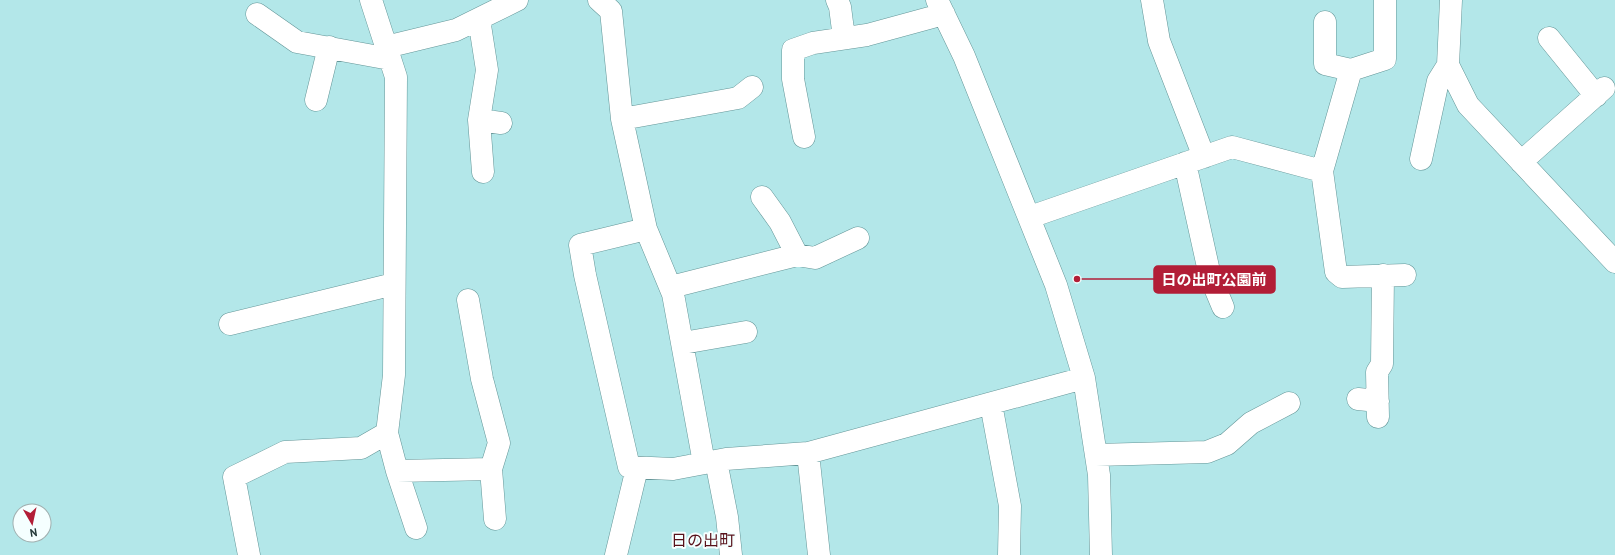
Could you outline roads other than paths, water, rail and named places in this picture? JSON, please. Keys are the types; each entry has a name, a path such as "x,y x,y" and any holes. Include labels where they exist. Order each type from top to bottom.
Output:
{"street":[{"path":"371,0 396,78 394,375 387,433 397,471 416,528"},
{"path":"257,14 297,42 388,53 456,30 517,0"},
{"path":"599,0 610,11 622,119 646,229 674,294 683,343 710,462 727,517 731,555"},
{"path":"838,0 844,38"},
{"path":"1152,0 1159,42 1195,160 1210,276 1223,307"},
{"path":"1325,22 1325,64 1351,70 1385,59 1385,0"},
{"path":"1451,0 1448,65 1468,105 1615,262"},
{"path":"804,137 793,79 794,50 813,43 868,35 941,7 964,56 1030,217 1056,285 1084,378 1099,475 1101,555"},
{"path":"479,19 487,70 479,120 483,172"},
{"path":"1521,162 1600,92 1549,38"},
{"path":"316,100 329,47"},
{"path":"1421,159 1438,80 1448,65"},
{"path":"1351,70 1322,171 1336,272 1342,277 1405,275"},
{"path":"622,119 738,98 752,87"},
{"path":"479,120 501,123"},
{"path":"1030,217 1232,147 1322,171"},
{"path":"762,197 780,222 797,255"},
{"path":"646,229 580,245 629,467 673,469 710,462 808,453 1084,378"},
{"path":"671,287 797,255 815,258 858,238"},
{"path":"1371,406 1377,372 1382,364 1383,275"},
{"path":"230,324 394,284"},
{"path":"468,300 482,379 499,443 491,470 494,520"},
{"path":"683,343 746,332"},
{"path":"1096,455 1207,452 1227,444 1251,423 1289,403"},
{"path":"991,404 1010,506 1009,555"},
{"path":"249,555 234,477 285,452 361,448 387,433"},
{"path":"808,453 819,555"},
{"path":"616,555 638,468"},
{"path":"397,471 491,470"}],"place":[{"name":"日の出町公園前","path":"1077,279"}],"district":[{"name":"日の出町","path":"703,540"}]}
